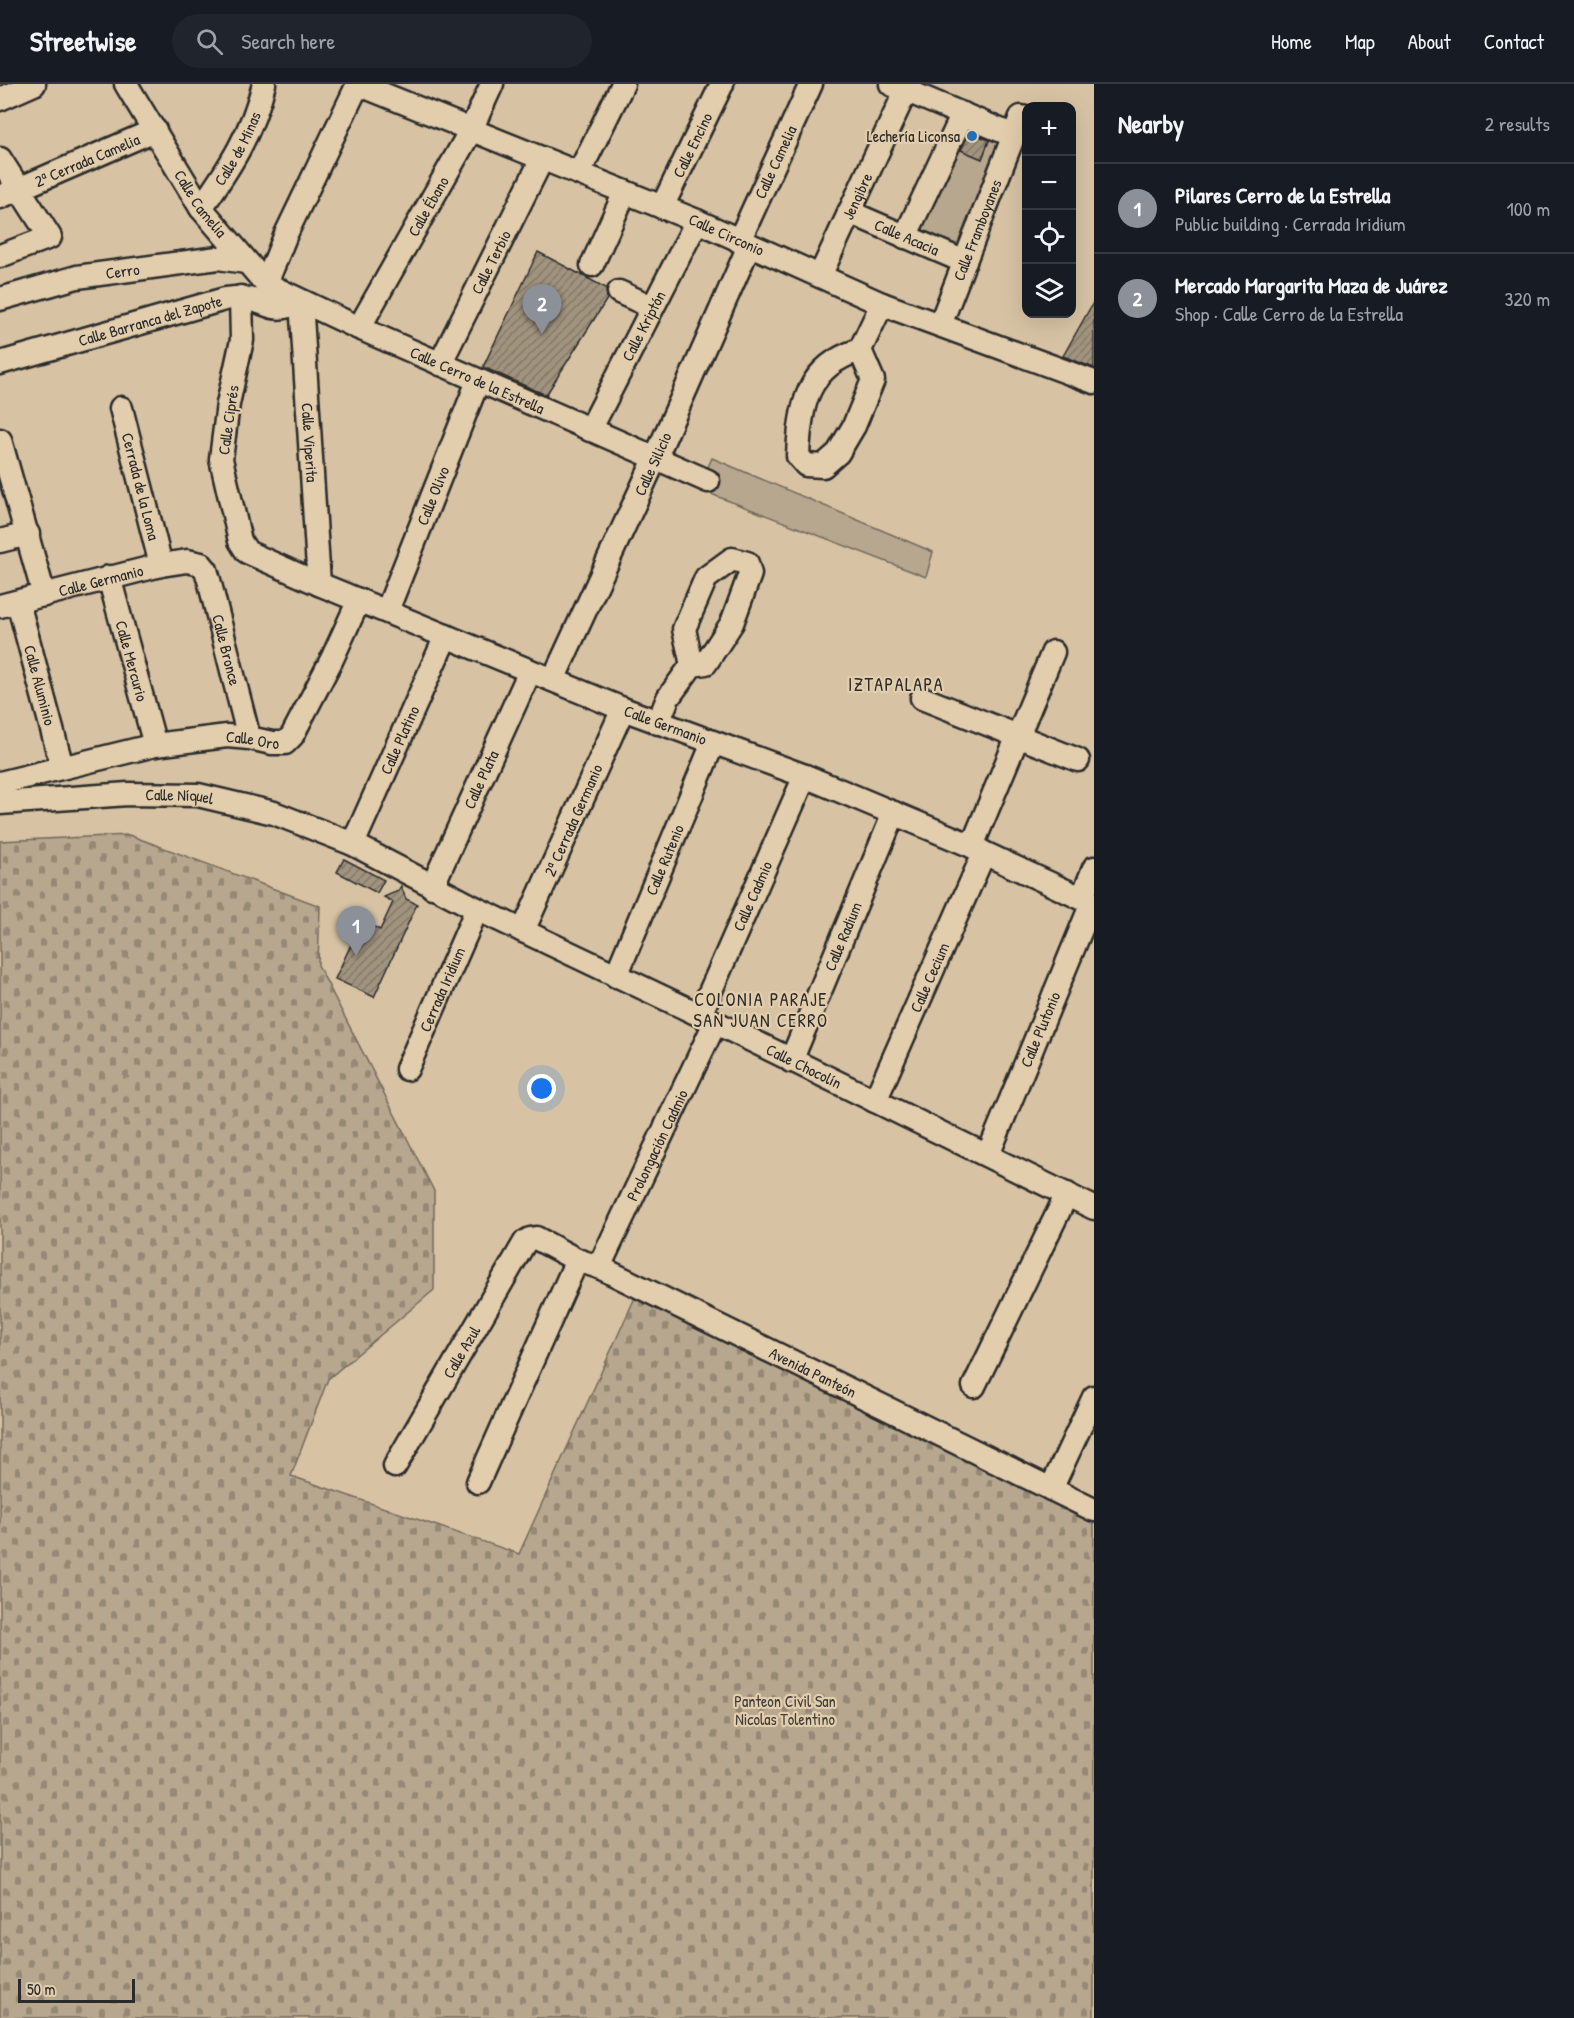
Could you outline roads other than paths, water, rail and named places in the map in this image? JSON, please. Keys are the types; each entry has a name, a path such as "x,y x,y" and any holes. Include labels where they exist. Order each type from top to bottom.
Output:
{"street":[{"path":"0,99 34,84"},
{"name":"Calle Camelia","path":"126,84 201,208 266,284 299,301"},
{"name":"Calle de Minas","path":"201,208 232,165 257,111 264,84"},
{"path":"266,284 286,234 358,84"},
{"name":"Calle Circonio","path":"358,84 697,221 882,304 1094,382"},
{"name":"Calle Ébano","path":"359,328 471,130 492,84"},
{"path":"579,173 623,84"},
{"name":"Calle Encino","path":"662,207 722,84"},
{"name":"Calle Camelia","path":"744,243 811,84"},
{"path":"902,86 963,114 1020,127"},
{"name":"Jengibre","path":"820,276 902,86"},
{"path":"905,237 963,114"},
{"name":"Calle Framboyanes","path":"940,325 1020,127"},
{"name":"2ª Cerrada Camelia","path":"10,193 154,130"},
{"path":"0,159 10,193 50,237 0,256"},
{"name":"Calle Terbio","path":"440,364 542,159"},
{"path":"592,265 625,192"},
{"name":"Calle Acacia","path":"849,212 965,262"},
{"name":"Calle Kriptón","path":"590,430 697,221"},
{"name":"Calle Silicio","path":"553,680 655,459 744,243"},
{"name":"Cerro","path":"0,299 76,277 218,258 246,262"},
{"path":"619,292 652,308"},
{"name":"Calle Barranca del Zapote","path":"0,363 225,299 242,297 277,309 287,308 299,301"},
{"name":"Calle Ciprés","path":"240,541 221,459 228,405 242,340 242,297"},
{"name":"Calle Cerro de la Estrella","path":"299,301 708,481"},
{"name":"Calle Viperita","path":"299,301 302,316 320,584"},
{"path":"860,350 873,380 854,426 838,453 823,466 806,465 798,456 799,426 805,398 820,373 843,355 860,350 882,304"},
{"name":"Calle Olivo","path":"387,611 478,381"},
{"name":"Cerrada de la Loma","path":"121,408 161,565"},
{"path":"1,447 44,595"},
{"path":"0,542 28,534"},
{"name":"Calle Germanio","path":"240,541 247,552 320,584 658,723 805,776 978,849 1089,901"},
{"name":"Calle Germanio","path":"9,604 161,565 187,561 201,564"},
{"name":"Calle Bronce","path":"201,564 209,580 249,738"},
{"name":"Calle Mercurio","path":"109,578 155,745"},
{"name":"Calle Oro","path":"62,767 155,745 227,736 285,743 292,736 332,659 359,600"},
{"name":"Calle Aluminio","path":"9,604 62,767"},
{"name":"Calle Platino","path":"352,844 446,636"},
{"name":"Calle Cecium","path":"875,1101 978,849 1018,736 1053,652"},
{"path":"658,723 668,698 692,664"},
{"name":"Calle Plata","path":"432,887 530,671"},
{"path":"922,698 1078,760"},
{"name":"2ª Cerrada Germanio","path":"523,931 623,709"},
{"name":"Calle Rutenio","path":"616,976 713,743"},
{"path":"0,783 62,767"},
{"name":"Calle Cadmio","path":"708,1019 805,776"},
{"name":"Calle Níquel","path":"0,803 128,794 198,795 274,813 352,844"},
{"name":"Calle Radium","path":"791,1061 894,813"},
{"name":"Calle Chocolín","path":"352,844 432,887 1094,1208"},
{"name":"Calle Plutonio","path":"988,1155 1089,901 1094,868"},
{"name":"Cerrada Iridium","path":"407,1069 477,909"},
{"name":"Prolongación Cadmio","path":"599,1267 708,1019"},
{"path":"974,1386 1067,1194"},
{"name":"Avenida Panteón","path":"530,1239 536,1238 577,1260 599,1267 1094,1510"},
{"name":"Calle Azul","path":"395,1466 525,1242 530,1239"},
{"path":"478,1482 577,1260"},
{"path":"1051,1489 1094,1397"}],"place":[{"name":"Lechería Liconsa","path":"972,136"},
{"name":"Mercado Margarita Maza de Juárez","path":"542,334"},
{"name":"Pilares Cerro de la Estrella","path":"356,956"}],"district":[{"name":"IZTAPALAPA","path":"896,685"},
{"name":"COLONIA PARAJE SAN JUAN CERRO","path":"761,1010"}],"park label":[{"name":"Panteon Civil San Nicolas Tolentino","path":"785,1710"}]}
